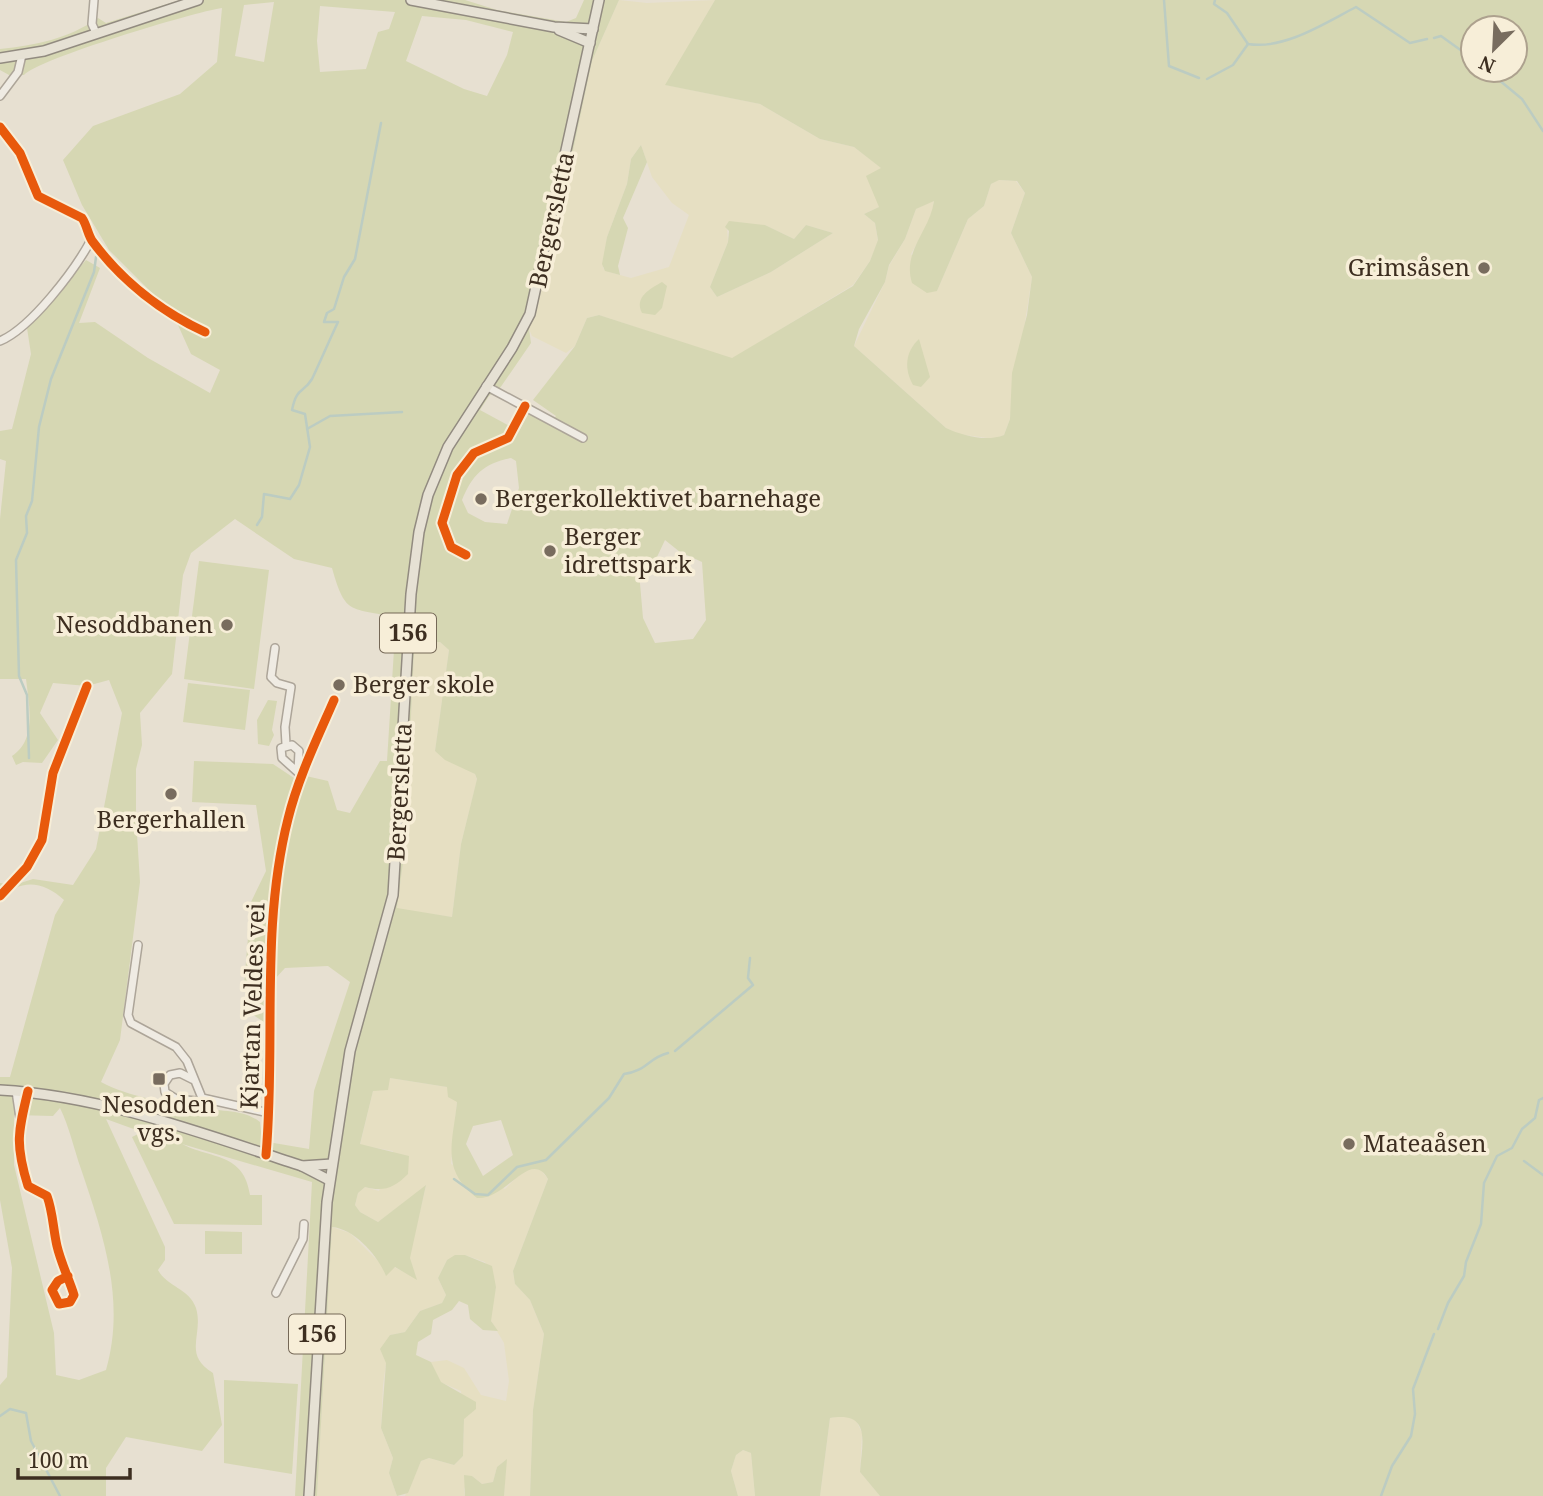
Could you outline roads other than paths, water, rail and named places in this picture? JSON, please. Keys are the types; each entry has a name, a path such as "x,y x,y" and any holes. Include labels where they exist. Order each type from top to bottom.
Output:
{"main road":[{"path":"0,58 22,55 198,0"},
{"path":"411,0 429,1 554,27 593,29"},
{"name":"156","path":"590,43 599,0"},
{"name":"156","path":"593,29 604,0"},
{"path":"554,27 590,43"},
{"name":"Bergersletta","path":"330,1172 353,1037 383,941 393,895 410,605 419,532 443,458 518,337 535,297 590,43"},
{"path":"0,1090 28,1091 89,1100 302,1166 330,1172"},
{"path":"302,1166 330,1172"},
{"name":"156","path":"309,1496 319,1287 330,1172"}],"street":[{"path":"93,0 96,33"},
{"path":"0,96 18,72 22,55"},
{"path":"0,127 20,153 38,196 82,218 91,240 156,304 205,332"},
{"path":"0,341 13,336 37,315 91,240"},
{"path":"486,386 583,438"},
{"path":"466,555 451,547 442,523 453,484 474,453 508,438 525,407"},
{"path":"275,648 271,677 277,683 291,687 285,727 286,744 282,748 282,758 300,774"},
{"path":"0,895 30,862 42,840 51,780 87,686"},
{"name":"Kjartan Veldes vei","path":"266,1155 269,1113 269,997 276,885 288,818 300,774 334,700"},
{"path":"286,744 292,744 299,751 300,774"},
{"name":"Kjartan Veldes vei","path":"138,945 128,1016 131,1023 176,1046 187,1061 198,1092 210,1102 269,1113"},
{"path":"192,1079 187,1075 173,1074 166,1081 164,1092 176,1099 210,1102"},
{"path":"16,1091 20,1118 18,1155 28,1186 47,1196 52,1210 58,1251 68,1276"},
{"path":"20,1118 28,1091"},
{"path":"276,1293 303,1239 304,1224"}],"waterway":[{"path":"1164,0 1169,66 1199,78"},
{"path":"1215,0 1214,4 1227,13 1248,44 1262,45 1290,39 1356,7 1410,43 1427,39"},
{"path":"1434,38 1441,36 1459,49"},
{"path":"1207,79 1233,65 1248,44"},
{"path":"1504,84 1522,99 1543,131"},
{"path":"257,525 262,517 264,494 290,499 299,485 310,447 305,414 292,410 298,394 312,379 338,322 324,322 327,313 334,309 344,277 355,259 381,123"},
{"path":"29,758 27,695 19,676 16,560 27,533 26,516 32,501 39,427 51,379 94,272 96,257"},
{"path":"307,429 330,416 402,412"},
{"path":"675,1051 753,985 748,978 750,958"},
{"path":"454,1179 475,1194 488,1195 517,1167 546,1160 609,1098 624,1074 638,1070 668,1053"},
{"path":"1438,1329 1448,1303 1464,1276 1466,1262 1481,1224 1484,1183 1497,1156 1512,1148 1522,1129 1535,1118 1539,1100 1543,1098"},
{"path":"1524,1161 1543,1175"},
{"path":"1381,1496 1392,1466 1411,1436 1415,1414 1413,1389 1434,1334"},
{"path":"0,1416 10,1409 26,1413 31,1441 60,1496"}],"place":[{"name":"Grimsåsen","path":"1484,268"},
{"name":"Bergerkollektivet barnehage","path":"481,499"},
{"name":"Berger idrettspark","path":"550,551"},
{"name":"Nesoddbanen","path":"227,625"},
{"name":"Berger skole","path":"339,685"},
{"name":"Bergerhallen","path":"171,794"},
{"name":"Nesodden vgs.","path":"159,1079"},
{"name":"Mateaåsen","path":"1349,1144"}]}
